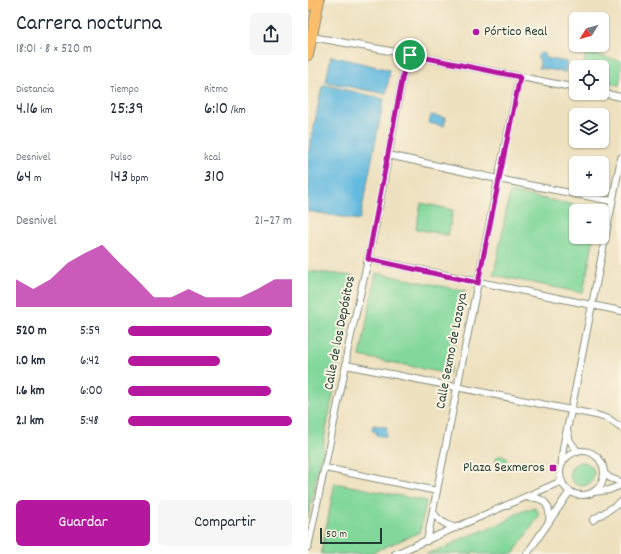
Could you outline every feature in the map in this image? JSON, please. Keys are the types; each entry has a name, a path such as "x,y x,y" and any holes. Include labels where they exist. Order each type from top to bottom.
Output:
{"main road":[{"path":"308,6 309,0"},
{"path":"308,55 319,0"}],"street":[{"path":"312,37 407,54 569,87"},
{"name":"Calle de los Depósitos","path":"308,547 346,365 347,353 368,259 407,54"},
{"name":"Calle Sexmo de Lozoya","path":"427,541 498,179 520,77"},
{"path":"609,95 621,97"},
{"path":"388,156 612,201"},
{"path":"621,158 571,411 561,454 562,464 560,476 562,482 570,492 579,495 609,490 621,484"},
{"path":"368,259 621,312"},
{"path":"346,365 596,415 609,419 621,428"},
{"path":"567,430 570,441 578,452"},
{"path":"562,464 570,455 578,452 592,454 598,459 604,473 601,484 592,493"},
{"path":"325,468 437,491"},
{"path":"604,473 621,484"},
{"path":"395,554 562,482"},
{"path":"528,554 570,492"},
{"path":"524,499 533,497 543,500 549,509 548,523"},
{"path":"593,520 621,502"},
{"path":"433,512 435,516 443,523 456,528"}],"green space":[{"path":"586,53 621,61 621,77 619,85 609,83 609,60 584,60"},
{"path":"510,192 570,204 569,244 593,244 583,293 494,275"},
{"path":"421,203 453,210 448,235 416,229"},
{"path":"308,271 354,276 356,282 324,439 322,456 320,458 308,518"},
{"path":"376,273 466,291 449,374 360,356"},
{"path":"501,455 505,457 507,461 505,465 501,467 497,465 495,461 497,457"},
{"path":"582,462 591,465 594,474 591,483 582,486 573,483 570,474 573,465"},
{"path":"335,483 426,501 420,532 369,554 321,554"},
{"path":"535,508 539,513 539,516 513,554 478,554 474,551 472,554 426,554 445,548 463,538 503,523 523,511"}],"water":[{"path":"542,53 546,58 567,62 565,72 539,68 540,61 537,56"},
{"path":"331,56 390,70 386,94 326,82"},
{"path":"325,85 384,99 359,220 308,211 308,155 322,87"},
{"path":"431,115 446,118 444,126 429,123"},
{"path":"373,425 387,427 386,437 376,435 377,432 372,431"}],"place":[{"name":"Pórtico Real","path":"476,32"},
{"name":"Plaza Sexmeros","path":"553,468"}],"route":[{"path":"407,54 410,55 520,77 478,283 368,259 407,54"}]}
